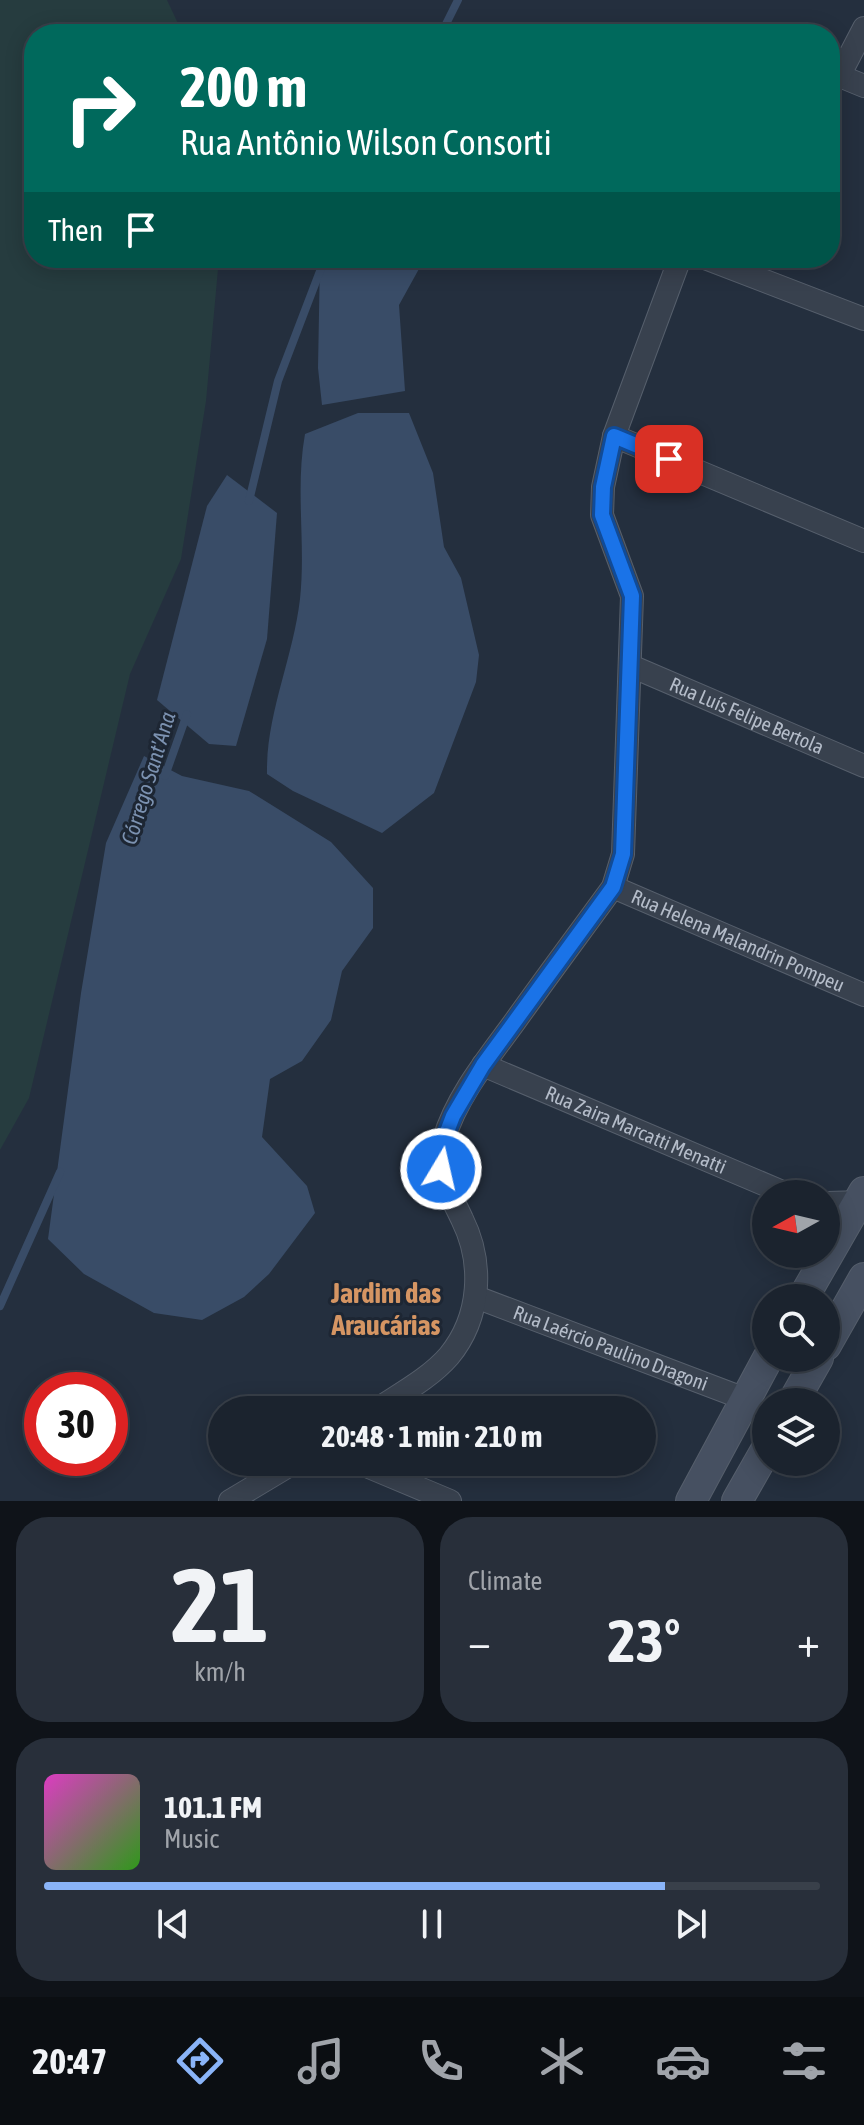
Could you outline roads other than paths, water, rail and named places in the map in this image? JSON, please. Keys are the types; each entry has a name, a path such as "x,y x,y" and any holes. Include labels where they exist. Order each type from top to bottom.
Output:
{"main road":[{"path":"811,1284 862,1198"},
{"path":"840,1320 864,1278"},
{"path":"691,1501 760,1372"},
{"path":"737,1501 752,1475"}],"street":[{"path":"840,66 864,28"},
{"path":"840,76 864,86"},
{"path":"395,1396 448,1357 468,1325 476,1297 475,1253 462,1219 448,1196 441,1169 443,1142 453,1116 483,1065 613,887 623,854 632,596 602,515 603,487 614,436 676,268"},
{"path":"731,268 864,319"},
{"path":"614,436 864,541"},
{"name":"Rua Luís Felipe Bertola","path":"631,666 864,766"},
{"name":"Rua Helena Malandrin Pompeu","path":"613,887 864,995"},
{"name":"Rua Zaira Marcatti Menatti","path":"483,1065 754,1180"},
{"path":"840,1201 862,1198"},
{"name":"Rua Laércio Paulino Dragoni","path":"476,1297 745,1399"},
{"path":"230,1501 272,1476"},
{"path":"390,1476 450,1501"}],"water":[{"path":"320,268 419,268 399,305 405,391 322,405 318,368"},
{"path":"358,413 409,413 433,473 444,547 461,578 479,655 476,682 434,793 382,833 293,791 267,774 275,708 300,599 301,475 305,434"},
{"path":"227,475 277,513 267,639 236,746 209,744 157,700 207,506"},
{"path":"144,756 182,776 249,791 331,842 373,888 373,928 342,971 331,1020 302,1061 270,1079 262,1137 307,1186 315,1213 269,1274 244,1297 202,1320 154,1313 84,1274 48,1239 81,993 106,843"}],"waterway":[{"name":"Córrego Sant'Ana","path":"446,24 458,0"},
{"name":"Córrego Sant'Ana","path":"249,501 278,381 321,268"},
{"name":"Córrego Sant'Ana","path":"165,776 187,714"},
{"name":"Córrego Sant'Ana","path":"0,1306 60,1172"}],"district":[{"name":"Jardim das Araucárias","path":"386,1309"}]}
